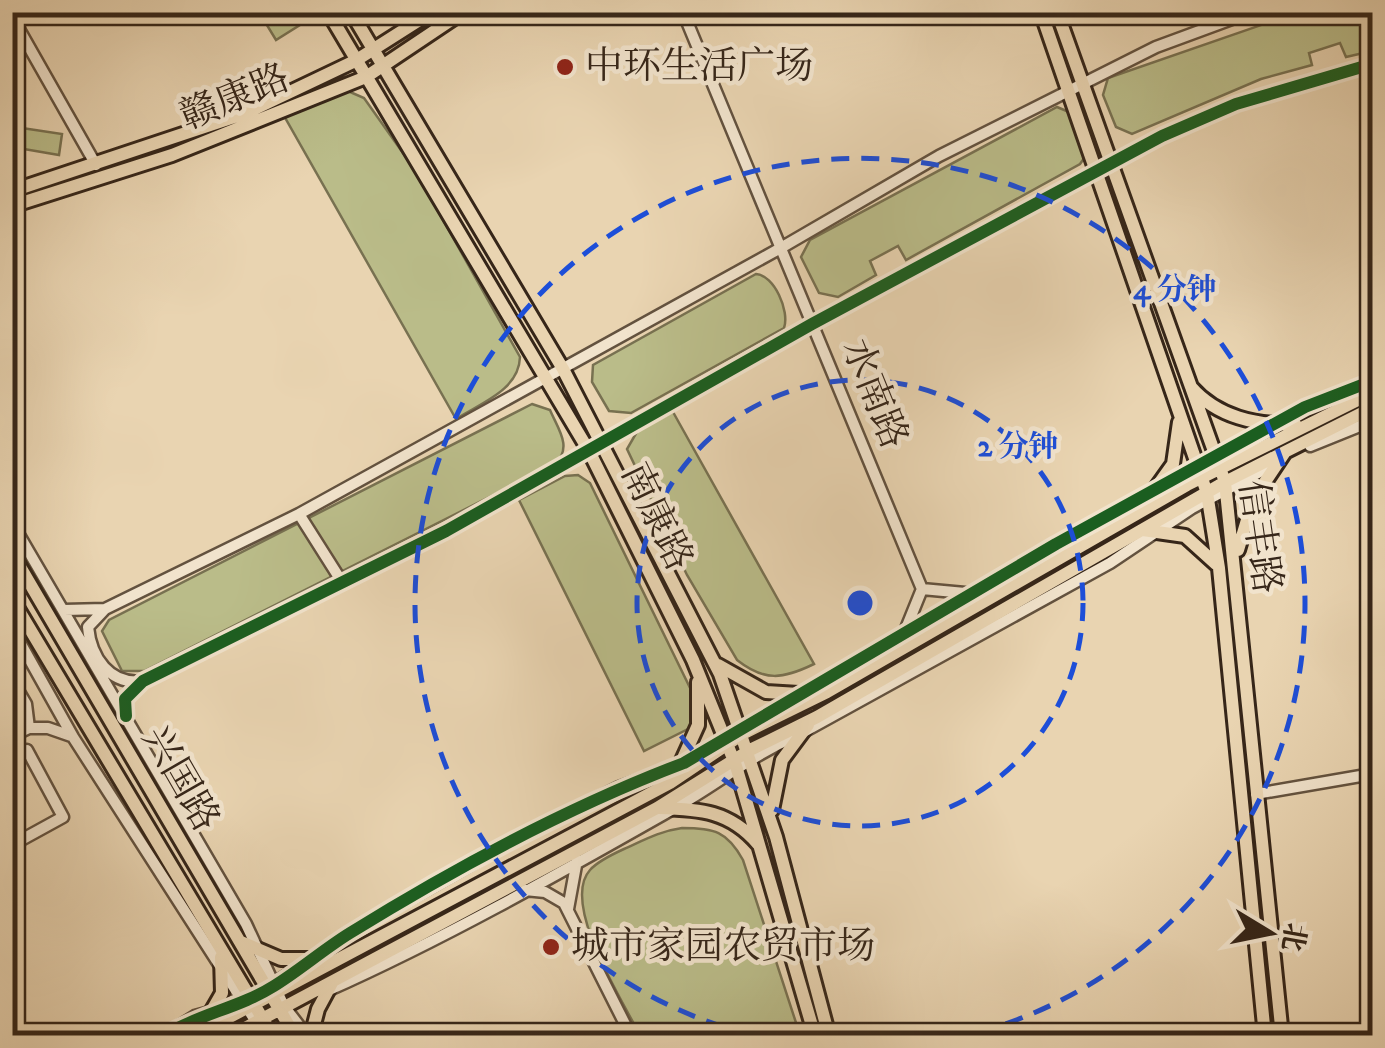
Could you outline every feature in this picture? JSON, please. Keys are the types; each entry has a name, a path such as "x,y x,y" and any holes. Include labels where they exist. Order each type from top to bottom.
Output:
{"main road":[{"name":"南康路","path":"328,12 590,451 693,660 735,763 815,1036"},
{"name":"南康路","path":"351,12 562,368 715,663 751,753 829,1036"},
{"name":"赣康路","path":"12,190 96,166 246,113 354,61 432,12"},
{"name":"赣康路","path":"12,206 172,156 366,77 463,12"},
{"name":"信丰路","path":"1041,12 1222,475 1236,567 1282,1036"},
{"name":"信丰路","path":"1058,12 1082,81 1103,168 1208,496 1219,568 1265,1036"},
{"path":"1187,382 1224,412 1276,425 1303,424"},
{"path":"230,1036 262,1024 817,718 1140,531 1208,496 1222,475 1303,424 1372,393"},
{"path":"194,1036 249,1002 670,783 743,731 827,692 1202,472 1222,475 1372,408"},
{"path":"1136,514 1158,488 1178,452 1178,410"},
{"path":"1236,567 1248,512 1292,445"},
{"path":"1140,531 1159,530 1193,541 1219,568"},
{"name":"兴国路","path":"12,553 296,1036"},
{"name":"兴国路","path":"12,599 262,1024 273,1036"},
{"path":"670,783 684,763 699,712 693,660"},
{"path":"715,663 755,688 796,696 827,692"},
{"path":"776,837 775,781 798,735 817,718"},
{"path":"657,808 725,817 743,828 763,852"},
{"path":"242,942 258,951 310,961 340,956"},
{"path":"194,1036 214,1012 224,971 216,946"},
{"path":"309,1036 331,985"}],"street":[{"name":"水南路","path":"684,12 922,589"},
{"path":"143,681 125,683 112,678 98,658 88,627 105,609 298,514 780,249 939,156 1082,81 1156,47 1251,12"},
{"path":"12,17 96,166"},
{"path":"126,716 125,699 143,681 342,582 590,451 812,324 1103,168 1236,104 1372,64"},
{"path":"1222,475 1276,425 1306,407 1372,381"},
{"path":"1222,475 1276,464 1372,421"},
{"path":"743,731 969,594 1158,488 1202,472"},
{"path":"751,753 798,735 1110,564 1208,496"},
{"path":"298,514 342,582"},
{"path":"12,523 258,951 272,990 348,934 510,843 619,788 684,763 726,741"},
{"path":"905,632 922,589 969,594"},
{"path":"64,610 105,609"},
{"path":"12,628 73,737 224,971 249,1002 196,1016 163,1036"},
{"path":"12,680 26,704 28,728"},
{"path":"12,736 28,728 48,728 73,737"},
{"path":"12,757 27,750 63,816 12,845"},
{"path":"331,985 401,958 676,808 735,763"},
{"path":"1256,794 1372,774"},
{"path":"568,910 577,860"},
{"path":"524,890 551,894 568,910 630,1036"},
{"path":"283,1009 309,1036"},
{"path":"242,1036 262,1024"}],"green space":[{"path":"281,13 308,13 311,18 276,40 265,22"},
{"path":"1296,13 1372,13 1372,51 1346,57 1340,43 1309,53 1312,65 1261,79 1132,134 1116,127 1103,95 1108,78"},
{"path":"341,88 364,98 415,170 520,357 506,387 456,419 283,114"},
{"path":"1057,107 1069,112 1085,157 1080,164 906,260 898,246 870,261 876,275 838,297 819,293 801,257 810,240"},
{"path":"22,128 62,134 59,155 18,148"},
{"path":"756,274 769,280 779,295 785,313 784,328 631,413 609,411 592,382 593,365"},
{"path":"532,404 550,410 560,431 563,451 555,464 144,671 122,671 102,631 109,620"},
{"path":"673,412 814,664 774,676 756,672 737,660 687,575 627,449 638,430"},
{"path":"578,475 590,483 693,694 690,728 644,751 519,500 565,476"},
{"path":"682,828 719,833 743,860 800,1035 640,1035 597,952 583,905 583,885 590,870 606,858 652,836"}],"cycle path":[{"path":"126,716 125,699 143,681 446,531 812,324 1162,136 1236,104 1372,64"},
{"path":"163,1036 261,994 350,933 471,862 598,799 684,763 1056,544 1305,407 1372,381"}],"place":[{"name":"中环生活广场","path":"565,67"},
{"name":"城市家园农贸市场","path":"551,947"}]}
